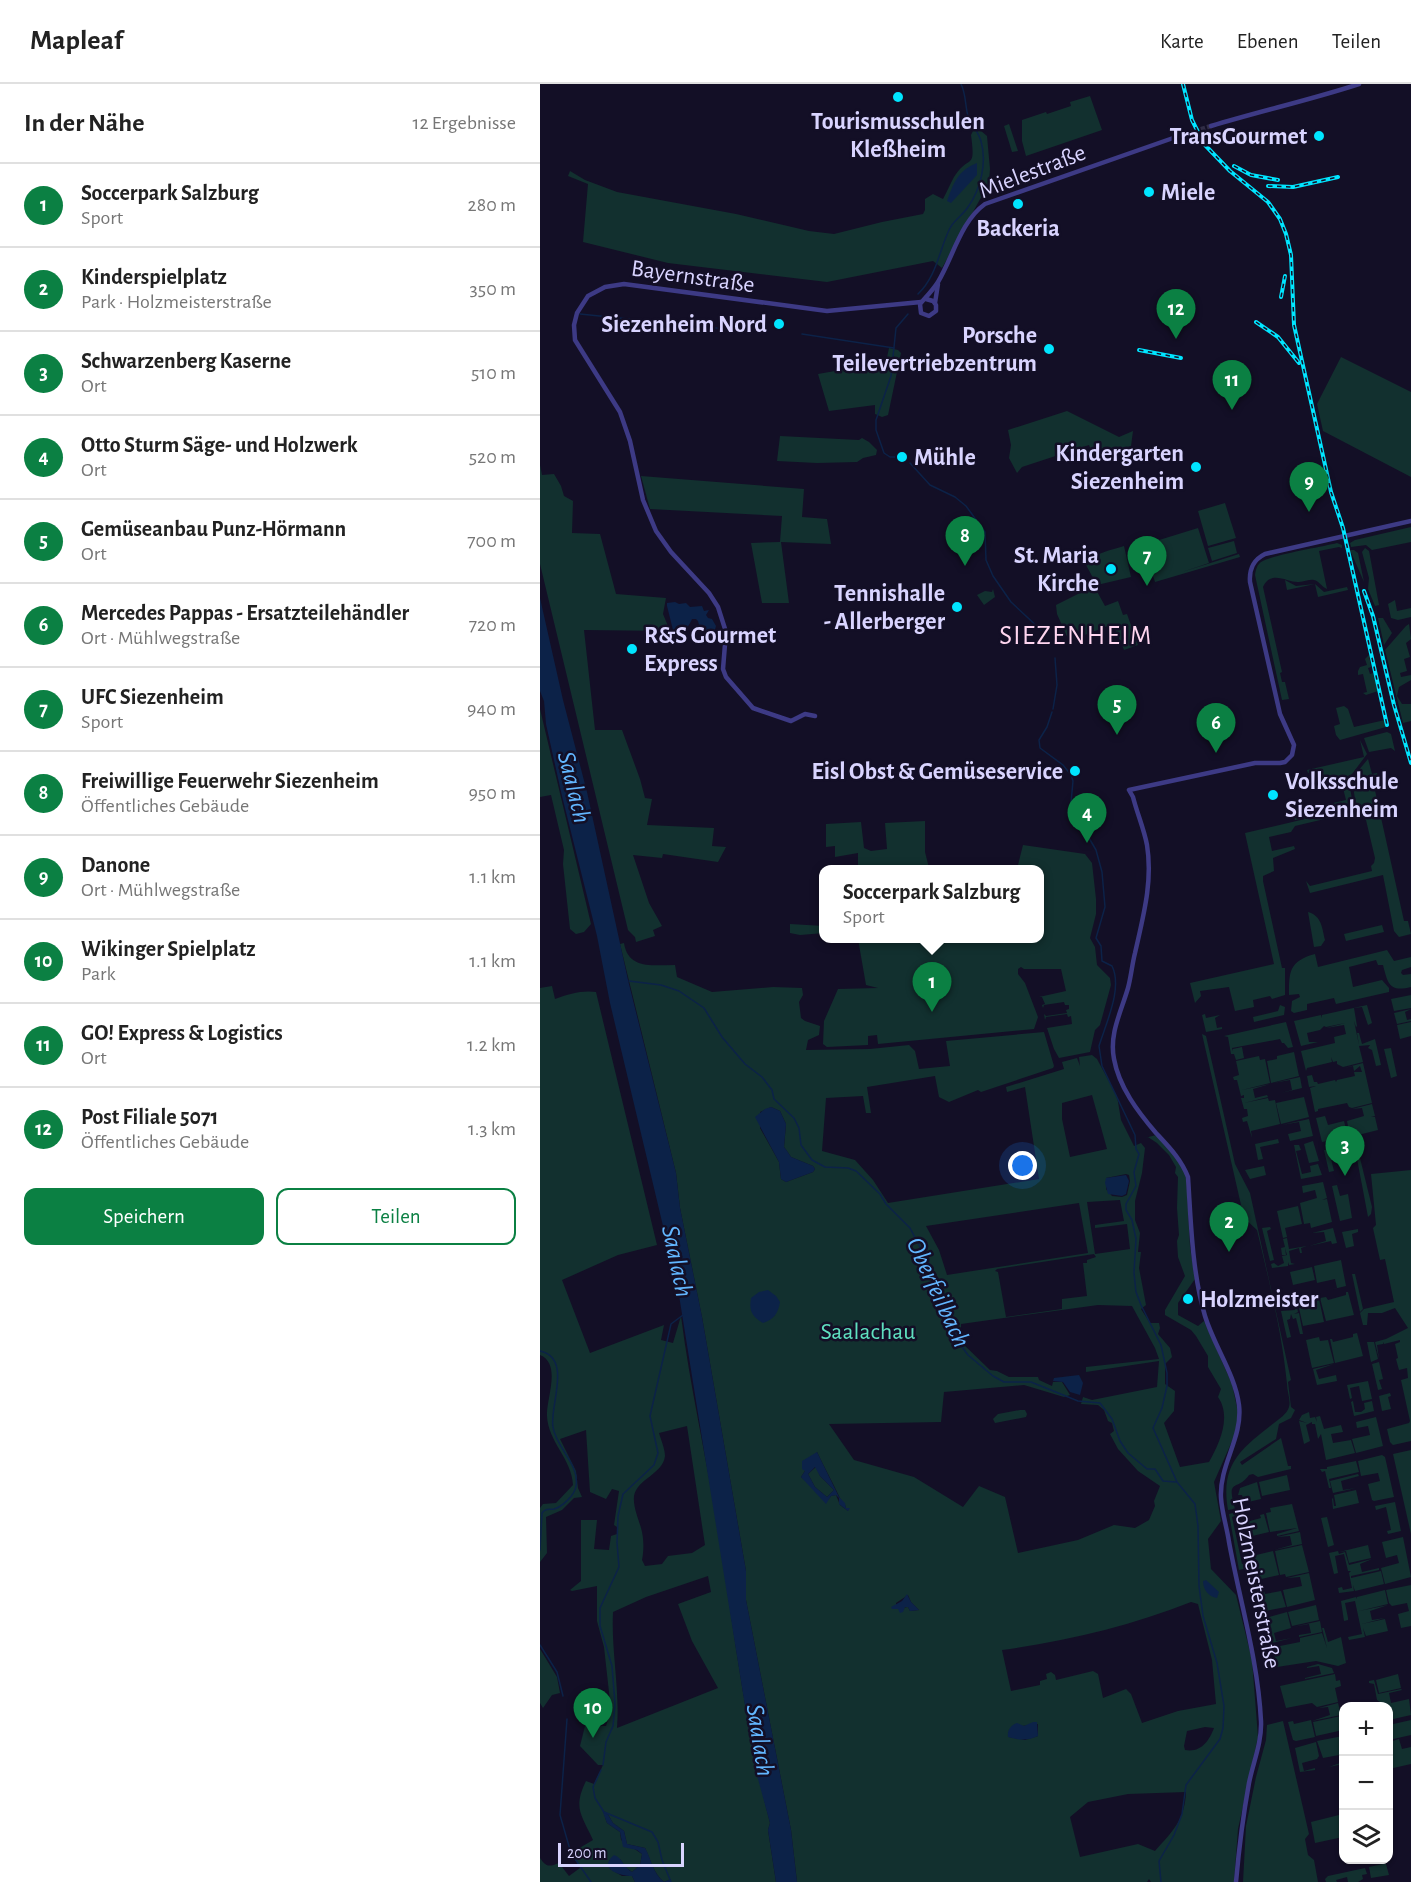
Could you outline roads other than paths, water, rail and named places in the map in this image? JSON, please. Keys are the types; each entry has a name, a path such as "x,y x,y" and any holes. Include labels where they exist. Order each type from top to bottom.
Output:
{"street":[{"path":"1211,126 1359,84"},
{"name":"Mielestraße","path":"922,303 938,281 975,213 985,204 1176,137"},
{"name":"Mielestraße","path":"935,303 938,281"},
{"name":"Bayernstraße","path":"815,716 805,714 791,721 753,708 726,676 723,669 726,632 718,607 709,593 666,546 652,523 643,500 630,441 620,412 575,340 574,325 577,313 583,302 595,291 615,284 827,311 922,303"},
{"path":"922,303 935,303 937,308 932,316 924,315 922,303"},
{"name":"Holzmeisterstraße","path":"1236,1882 1240,1831 1261,1729 1254,1657 1234,1573 1221,1498 1224,1473 1237,1436 1239,1404 1234,1384 1211,1333 1203,1306 1186,1170 1131,1102 1114,1060 1114,1032 1128,987 1148,894 1147,846 1129,790 1255,763 1280,763 1288,759 1292,755 1294,745 1280,714 1252,592 1250,574 1253,562 1266,554 1411,521"}],"water":[{"path":"977,163 977,175 951,203 947,201 954,183 961,174"},
{"name":"Saalach","path":"540,598 587,792 628,980 676,1173 680,1208 702,1317 746,1571 746,1600 791,1830 797,1882 776,1882 768,1830 770,1823 755,1768 678,1289 546,724 544,701 540,691"},
{"path":"667,603 686,603 690,607 702,606 704,611 709,610 706,615 716,626 714,633 701,633 696,619 692,619 682,631 673,630"},
{"path":"771,1107 780,1111 786,1124 784,1147 791,1157 813,1166 815,1169 813,1172 786,1182 781,1179 779,1162 755,1117"},
{"path":"1126,1175 1129,1181 1126,1194 1122,1196 1108,1194 1106,1178"},
{"path":"768,1290 780,1302 775,1316 763,1323 752,1312 751,1298 759,1292"},
{"path":"1079,1375 1083,1383 1080,1395 1070,1392 1063,1382 1053,1381 1054,1378"},
{"path":"817,1452 839,1497 845,1503 846,1508 850,1508 848,1511 839,1504 839,1498 836,1495 831,1496 826,1504 801,1477 805,1471 802,1469 802,1461","holes":["815,1467 820,1476 834,1490 827,1497 815,1487 808,1474"]},
{"path":"1206,1580 1219,1592 1217,1598 1205,1590 1203,1581"},
{"path":"907,1594 919,1610 910,1611 908,1607 905,1607 900,1613 898,1609 892,1609 891,1607 902,1601"},
{"path":"1037,1722 1038,1736 1030,1739 1008,1737 1011,1726 1017,1723 1024,1726"},
{"path":"602,1810 607,1813 613,1823 624,1831 627,1844 645,1848 655,1870 664,1882 635,1882 632,1876 622,1875 609,1868 609,1860 614,1855 632,1872 640,1865 642,1854 637,1850 623,1847 620,1832 607,1823"}],"waterway":[{"path":"918,294 934,271 950,228 973,200 982,175 983,149 968,116 961,84"},
{"path":"580,314 726,329"},
{"path":"907,459 890,457 884,453 876,430 876,420 891,376 896,328 908,314"},
{"path":"802,334 894,348"},
{"path":"910,463 930,485 955,497 966,506 985,532 986,560 993,576 1011,602 1041,630"},
{"path":"1053,709 1057,685 1055,658"},
{"path":"1052,712 1039,740 1040,748 1063,765 1071,775 1073,781 1071,803 1096,850 1102,872 1105,907 1096,938 1101,946 1102,961 1112,966 1116,985 1099,1046 1102,1066 1135,1135 1136,1149 1139,1154 1134,1172 1136,1186 1126,1204 1136,1239 1134,1273 1136,1292 1161,1345 1167,1373 1167,1386 1162,1408 1153,1428 1177,1482 1195,1504 1198,1526 1199,1586 1203,1616 1217,1663 1224,1706 1220,1739 1186,1785 1182,1814 1174,1835 1159,1861 1161,1882"},
{"name":"Oberfeilbach","path":"629,981 661,985 679,991 704,1008 722,1037 745,1064 762,1077 772,1090 774,1099 794,1118 799,1128 801,1145 812,1160 825,1167 848,1168 856,1171 880,1194 886,1204 910,1228 929,1264 960,1344 968,1355 993,1376 1004,1382 1031,1382 1078,1401 1100,1403 1112,1419 1120,1441 1128,1453 1147,1469 1155,1469 1163,1481 1176,1482"},
{"path":"603,1765 606,1742 613,1726 615,1704 612,1666 600,1626 600,1608 619,1567 618,1516 623,1494 654,1465 658,1453 650,1416 671,1324 683,1315"},
{"path":"540,1351 550,1355 558,1373 553,1427 558,1442 575,1470 576,1478 575,1489 568,1500 561,1506 542,1513 540,1550"},
{"path":"540,1645 557,1672 563,1696"},
{"path":"567,1719 560,1815 571,1853 591,1882"},
{"path":"601,1770 593,1787 595,1798 604,1812 652,1832 658,1842 671,1882"}],"tunnel":[{"path":"1176,137 1211,126"}],"railway":[{"path":"1183,84 1192,120 1204,144 1230,171 1268,202 1280,219 1286,234 1291,255 1294,325 1387,725"},
{"path":"1234,166 1251,175 1278,180"},
{"path":"1268,186 1293,187 1338,177"},
{"path":"1281,297 1285,276"},
{"path":"1256,322 1278,337 1299,363"},
{"path":"1139,350 1181,358"},
{"path":"1364,591 1373,616 1394,705 1411,763"}],"place":[{"name":"Tourismusschulen Kleßheim","path":"898,97"},
{"name":"TransGourmet","path":"1319,136"},
{"name":"Miele","path":"1149,192"},
{"name":"Backeria","path":"1018,204"},
{"name":"Siezenheim Nord","path":"779,324"},
{"name":"Post Filiale 5071","path":"1176,339"},
{"name":"Porsche Teilevertriebzentrum","path":"1049,349"},
{"name":"GO! Express & Logistics","path":"1232,410"},
{"name":"Mühle","path":"902,457"},
{"name":"Kindergarten Siezenheim","path":"1196,467"},
{"name":"Danone","path":"1309,512"},
{"name":"Freiwillige Feuerwehr Siezenheim","path":"965,566"},
{"name":"St. Maria Kirche","path":"1111,569"},
{"name":"UFC Siezenheim","path":"1147,586"},
{"name":"Tennishalle - Allerberger","path":"957,607"},
{"name":"R&S Gourmet Express","path":"632,649"},
{"name":"Gemüseanbau Punz-Hörmann","path":"1117,735"},
{"name":"Mercedes Pappas - Ersatzteilehändler","path":"1216,753"},
{"name":"Eisl Obst & Gemüseservice","path":"1075,771"},
{"name":"Volksschule Siezenheim","path":"1273,795"},
{"name":"Otto Sturm Säge- und Holzwerk","path":"1087,843"},
{"name":"Soccerpark Salzburg","path":"932,1012"},
{"name":"Schwarzenberg Kaserne","path":"1345,1176"},
{"name":"Kinderspielplatz","path":"1229,1252"},
{"name":"Holzmeister","path":"1188,1299"},
{"name":"Wikinger Spielplatz","path":"593,1738"}],"district":[{"name":"SIEZENHEIM","path":"1076,635"}],"park label":[{"name":"Saalachau","path":"868,1331"}]}
